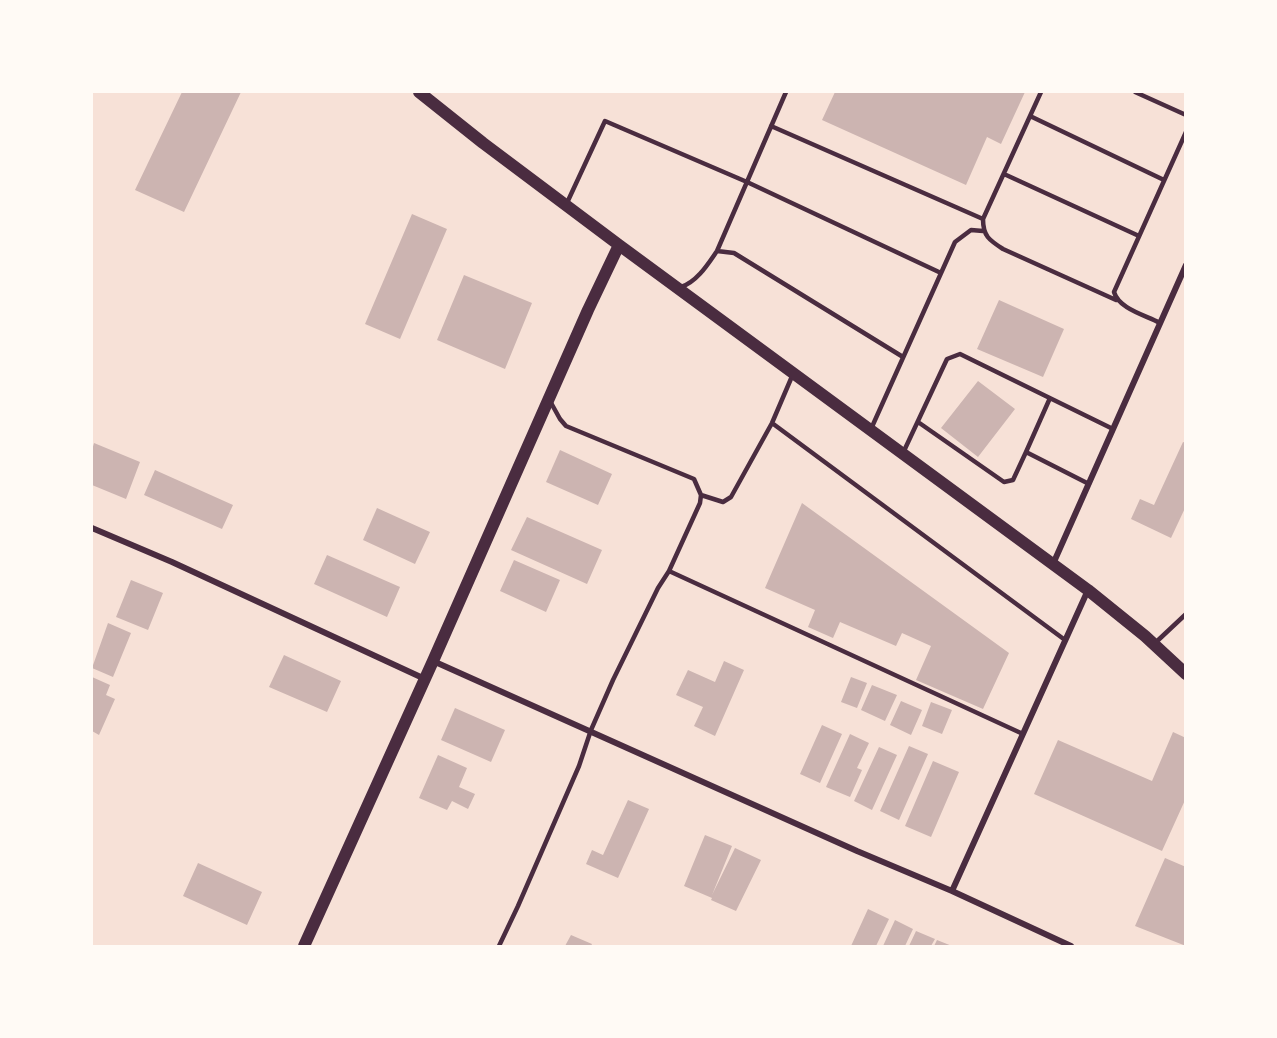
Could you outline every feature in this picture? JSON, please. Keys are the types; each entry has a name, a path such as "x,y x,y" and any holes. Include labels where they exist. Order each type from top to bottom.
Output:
{"main road":[{"path":"419,92 793,374 1088,590 1154,644 1185,674"},
{"path":"304,946 434,661 549,398 620,245"}],"street":[{"path":"1053,564 1185,265"},
{"path":"92,531 172,562 425,679"},
{"path":"952,891 1088,590"},
{"path":"434,661 1071,946"}],"lane":[{"path":"679,288 688,285 706,267 717,251 786,92"},
{"path":"1041,92 983,219 983,231 1002,249 1160,322"},
{"path":"1135,92 1185,115"},
{"path":"1030,116 1164,180"},
{"path":"566,205 605,121 747,182 941,273"},
{"path":"771,126 983,219"},
{"path":"1116,300 1114,292 1185,132"},
{"path":"1004,174 1139,236"},
{"path":"870,430 955,242 971,230 983,231"},
{"path":"717,251 734,253 903,357"},
{"path":"903,454 947,359 960,354 1113,429"},
{"path":"701,495 723,502 731,497 772,423 793,374"},
{"path":"499,946 579,766 591,730 613,680 658,588 669,571 701,495 693,479 566,426 549,398"},
{"path":"918,422 1004,482 1013,480 1050,398"},
{"path":"772,423 1065,640"},
{"path":"1026,452 1089,484"},
{"path":"669,571 1023,734"},
{"path":"1154,644 1185,614"}],"building":[{"path":"182,92 241,92 184,212 135,190"},
{"path":"835,92 1025,92 1001,144 987,137 966,185 822,120"},
{"path":"412,214 447,229 400,339 365,324"},
{"path":"464,275 532,303 505,369 437,340"},
{"path":"999,300 1064,329 1043,377 977,349"},
{"path":"978,381 1015,409 978,457 941,428"},
{"path":"1183,442 1186,443 1186,506 1171,538 1131,519 1140,499 1154,505"},
{"path":"94,443 140,462 126,499 92,485"},
{"path":"560,450 612,474 598,505 546,482"},
{"path":"155,470 233,505 222,529 144,495"},
{"path":"802,503 1009,653 983,709 916,680 931,646 902,633 896,646 840,622 833,638 808,627 815,610 765,588"},
{"path":"377,508 430,532 415,564 363,540"},
{"path":"527,517 602,550 587,584 511,550"},
{"path":"327,555 400,587 387,617 314,584"},
{"path":"514,560 560,580 546,612 500,591"},
{"path":"131,580 163,593 148,630 116,617"},
{"path":"108,623 131,633 113,677 92,668"},
{"path":"284,655 341,681 327,712 269,687"},
{"path":"724,661 744,670 715,736 694,726 703,707 676,695 688,670 715,682"},
{"path":"92,677 110,685 106,695 115,699 99,735 92,731"},
{"path":"851,677 867,683 857,708 841,702"},
{"path":"872,685 897,695 885,721 861,710"},
{"path":"901,701 922,710 911,735 890,725"},
{"path":"931,702 952,710 942,734 922,726"},
{"path":"455,708 505,730 491,762 441,740"},
{"path":"822,725 842,734 820,783 800,774"},
{"path":"1173,732 1186,738 1186,798 1162,851 1034,794 1058,740 1152,781"},
{"path":"850,734 869,743 857,768 862,770 850,797 826,787"},
{"path":"909,746 928,754 899,820 880,811"},
{"path":"879,747 897,755 872,810 854,801"},
{"path":"438,755 467,768 459,787 475,794 468,809 452,801 447,810 419,798"},
{"path":"933,761 959,772 931,837 905,826"},
{"path":"628,800 649,809 618,878 586,864 592,850 603,855"},
{"path":"705,835 732,846 712,895 735,848 761,860 736,911 684,886"},
{"path":"1165,858 1186,867 1186,946 1135,926"},
{"path":"198,863 262,892 247,925 183,896"},
{"path":"868,909 889,919 876,946 851,946"},
{"path":"895,920 913,929 905,946 883,946"},
{"path":"916,931 935,939 931,946 909,946"},
{"path":"571,935 592,944 591,946 565,946"},
{"path":"937,940 952,946 934,946"}]}
